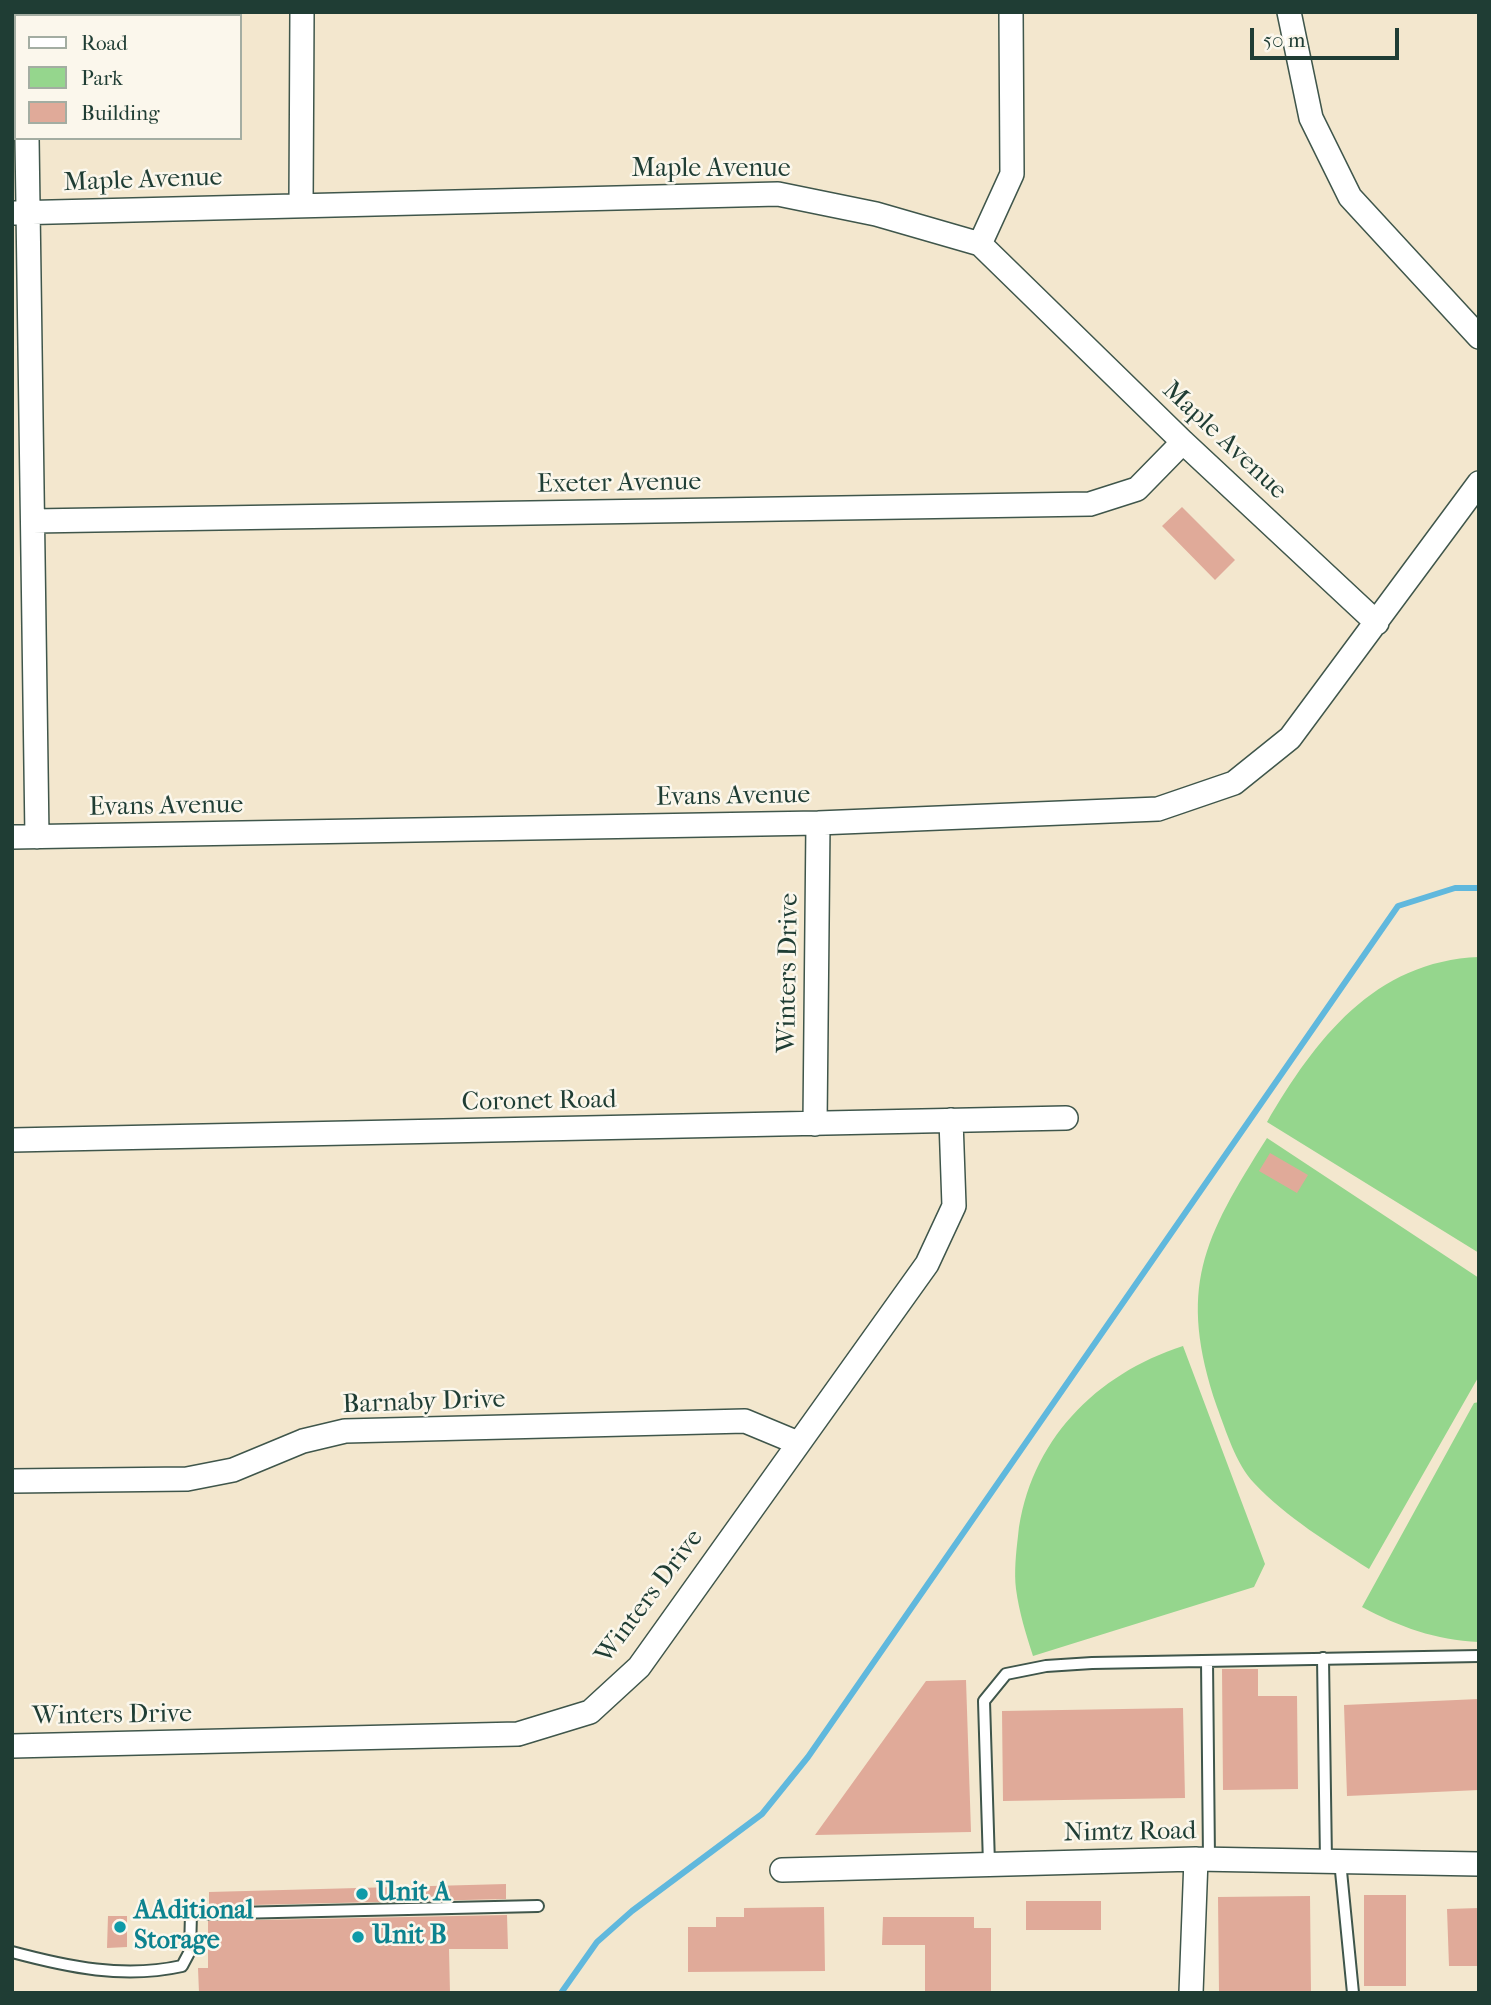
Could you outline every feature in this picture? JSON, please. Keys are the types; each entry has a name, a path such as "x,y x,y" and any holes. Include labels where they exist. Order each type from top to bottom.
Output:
{"street":[{"path":"301,205 302,12"},
{"path":"979,244 1012,174 1012,12"},
{"path":"1289,12 1311,118 1350,197 1479,337"},
{"path":"27,140 20,213 33,521 37,837"},
{"name":"Maple Avenue","path":"20,213 778,194 876,214 979,244 1182,442 1377,623"},
{"name":"Exeter Avenue","path":"33,521 1090,505 1137,489 1182,442"},
{"name":"Evans Avenue","path":"12,837 818,823 1158,809 1234,783 1290,738 1479,484"},
{"name":"Winters Drive","path":"815,1124 818,823"},
{"name":"Coronet Road","path":"12,1140 1066,1118"},
{"name":"Winters Drive","path":"12,1746 518,1734 590,1712 639,1667 927,1264 954,1206 951,1120"},
{"name":"Barnaby Drive","path":"12,1480 187,1479 233,1470 303,1441 345,1431 745,1421 798,1443"},
{"path":"1191,1993 1203,1859"},
{"name":"Nimtz Road","path":"782,1870 1203,1859 1479,1864"}],"lane":[{"path":"989,1864 984,1701 1006,1674 1046,1666 1092,1663 1479,1656"},
{"path":"1323,1658 1333,1861 1353,1993"},
{"path":"1203,1859 1208,1661"},
{"path":"12,1952 83,1970 160,1971 181,1966 190,1951 191,1914 538,1906"}],"green space":[{"path":"1479,957 1479,1253 1267,1122 1327,1035 1378,989 1408,973 1442,962"},
{"path":"1267,1138 1479,1278 1479,1376 1369,1569 1294,1519 1254,1483 1228,1437 1205,1365 1199,1329 1198,1296 1203,1266 1227,1206"},
{"path":"1183,1346 1265,1564 1254,1587 1033,1656 1019,1606 1015,1569 1025,1502 1036,1470 1052,1442 1072,1416 1095,1393 1151,1358"},
{"path":"1479,1402 1479,1642 1418,1631 1362,1607 1474,1403"}],"building":[{"path":"1182,507 1235,560 1215,580 1162,526"},
{"path":"1270,1153 1308,1175 1297,1193 1259,1171"},
{"path":"1222,1669 1258,1669 1258,1696 1297,1696 1298,1789 1223,1790"},
{"path":"966,1680 971,1832 815,1835 926,1681"},
{"path":"1479,1699 1479,1790 1347,1796 1344,1705"},
{"path":"1183,1708 1185,1798 1003,1801 1002,1711"},
{"name":"Unit A","path":"506,1884 506,1899 209,1906 209,1892"},
{"path":"1364,1895 1406,1895 1406,1986 1364,1986"},
{"path":"1310,1896 1311,1993 1219,1993 1218,1897"},
{"path":"1026,1901 1101,1901 1101,1930 1026,1930"},
{"path":"824,1907 825,1971 688,1972 688,1927 716,1927 716,1917 744,1917 744,1908"},
{"path":"1479,1908 1479,1966 1449,1966 1447,1909"},
{"path":"507,1915 508,1949 449,1949 450,1993 199,1993 198,1968 208,1968 208,1921"},
{"name":"AAditional Storage","path":"108,1916 127,1916 127,1947 107,1948"},
{"path":"883,1917 974,1917 974,1928 991,1928 991,1993 925,1993 925,1945 882,1945"}],"waterway":[{"path":"561,1993 597,1942 632,1911 762,1814 808,1757 1398,906 1455,888 1479,888"}],"place":[{"name":"Unit A","path":"362,1894"},
{"name":"AAditional Storage","path":"120,1927"},
{"name":"Unit B","path":"358,1937"}]}
